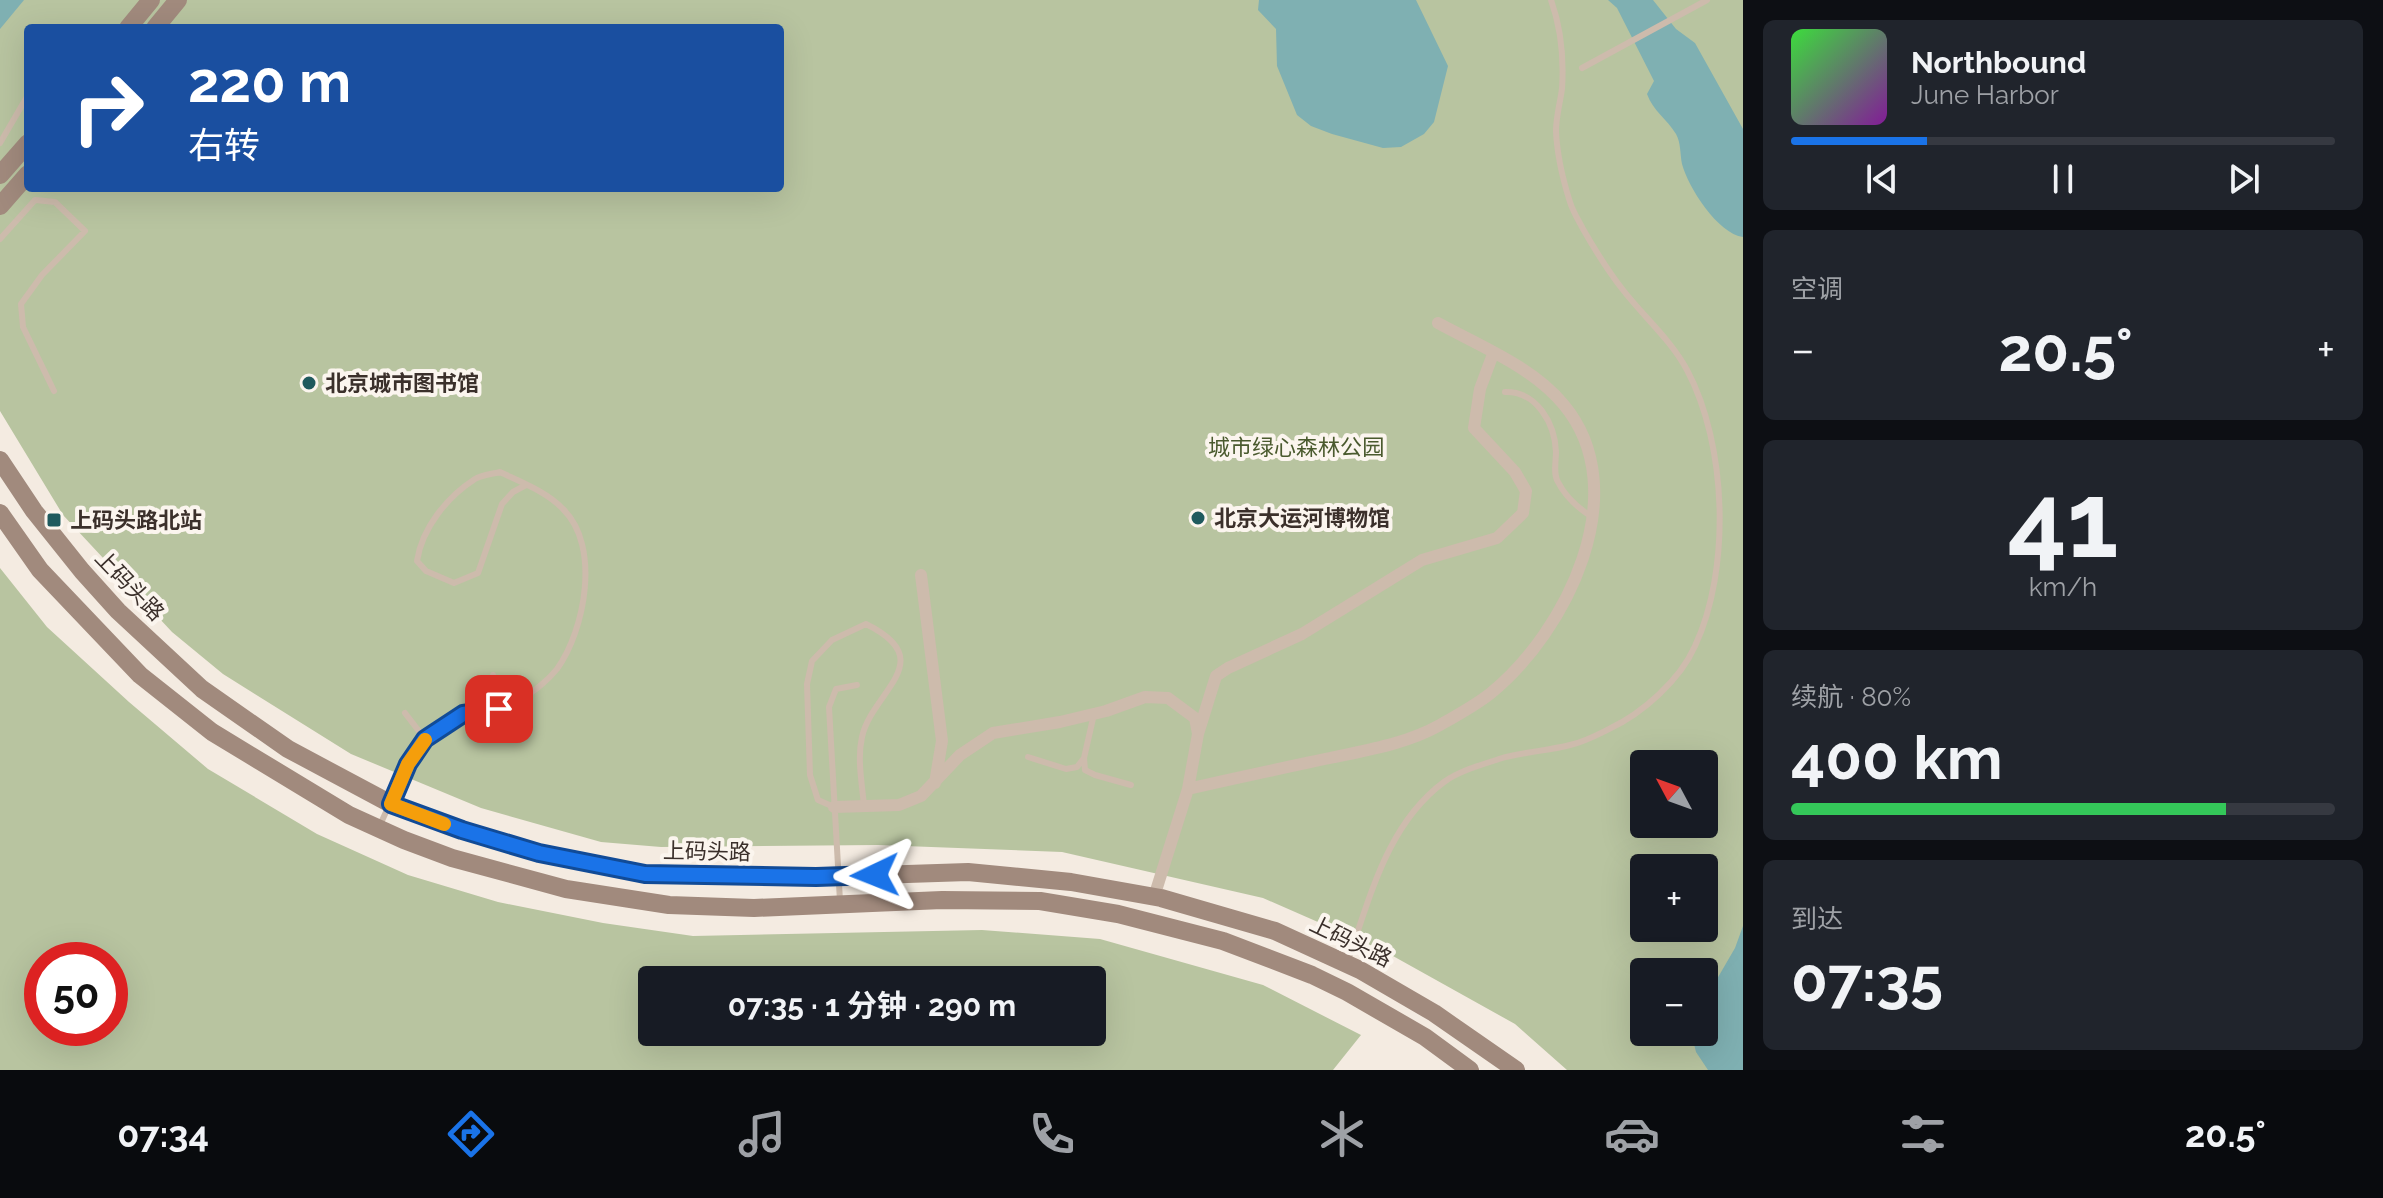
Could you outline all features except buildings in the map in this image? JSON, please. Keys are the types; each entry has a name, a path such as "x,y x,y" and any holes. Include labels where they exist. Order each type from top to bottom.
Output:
{"main road":[{"path":"131,24 151,0"},
{"path":"158,24 178,0"},
{"path":"0,175 24,148"},
{"path":"0,206 24,179"},
{"name":"上码头路","path":"0,460 40,519 82,571 118,611 202,689 288,749 391,804 539,853 645,874 837,876 968,872 1071,882 1198,907 1275,931 1346,964 1434,1013 1516,1070"},
{"path":"0,513 40,570 140,675 212,732 349,815 452,858 566,889 669,905 754,908 942,900 1040,901 1118,914 1223,941 1347,992 1425,1037 1470,1070"}],"street":[{"path":"1188,789 1395,743 1438,726 1491,694 1534,649 1567,596 1586,549 1596,498 1589,450 1565,406 1528,373 1438,323"},
{"path":"1154,897 1188,789 1198,734 1216,676 1302,634 1422,560 1497,538 1523,513 1526,491 1515,472 1474,428 1480,389 1493,354"},
{"path":"921,575 942,741 935,783"},
{"path":"834,807 899,805 921,796 960,755 993,733 1094,714 1145,697 1168,698 1195,718 1198,734"}],"lane":[{"path":"1346,964 1395,837 1444,782 1475,767 1505,758 1574,745 1614,727 1642,708 1671,681 1695,647 1709,604 1716,565 1720,508 1717,457 1705,414 1687,369 1654,325 1622,290 1570,205 1556,129 1563,69 1559,22 1551,0"},
{"path":"1582,68 1707,0"},
{"path":"0,143 24,102"},
{"path":"0,239 35,200 55,202 85,231 42,275 21,304 23,327 54,391"},
{"path":"1505,392 1514,392 1533,402 1549,418 1556,448 1556,479 1573,505 1592,517"},
{"path":"379,828 408,764 425,739 463,714 499,709 524,697 556,671 573,638 586,589 584,556 576,526 563,508 526,485 500,472 477,478 448,503 428,529 417,561 426,571 454,583 478,573 502,504 513,492 526,485"},
{"path":"834,807 818,800 810,775 807,684 812,661 832,640 866,624 879,630 892,643 900,658 898,676 870,715 862,735 859,762 864,806"},
{"path":"483,711 493,675"},
{"path":"840,905 829,707 836,689 857,685"},
{"path":"405,713 425,739"},
{"path":"1094,714 1084,758 1085,770 1131,785"},
{"path":"1028,757 1066,769 1077,767 1084,758"}],"green space":[{"name":"城市绿心森林公园","path":"0,0 1743,0 1743,1070 1567,1070 1515,1024 1384,951 1263,898 1062,852 878,845 661,847 601,842 481,808 351,754 223,674 172,632 63,515 0,411"},
{"path":"0,568 47,627 208,769 317,834 408,875 498,902 603,923 693,936 982,930 1100,939 1263,985 1361,1035 1333,1070 0,1070"}],"water":[{"path":"0,0 24,0 0,29"},
{"path":"1259,0 1416,0 1448,66 1434,122 1424,134 1401,147 1383,148 1311,126 1297,115 1277,66 1276,29 1258,10"},
{"path":"1608,0 1653,0 1676,29 1695,43 1743,129 1743,237 1733,234 1714,219 1691,185 1682,164 1676,134 1647,94 1654,81 1617,8"},
{"path":"1743,926 1743,1070 1708,1070 1694,1046 1718,1046 1718,977 1735,948"}],"slow traffic":[{"path":"425,740 408,764 391,804 444,824"}],"place":[{"name":"北京城市图书馆","path":"309,383"},
{"name":"北京大运河博物馆","path":"1198,518"},
{"name":"上码头路北站","path":"54,520"}],"route":[{"path":"499,709 463,714 425,739 408,764 391,804 539,853 645,874 875,875"}]}
